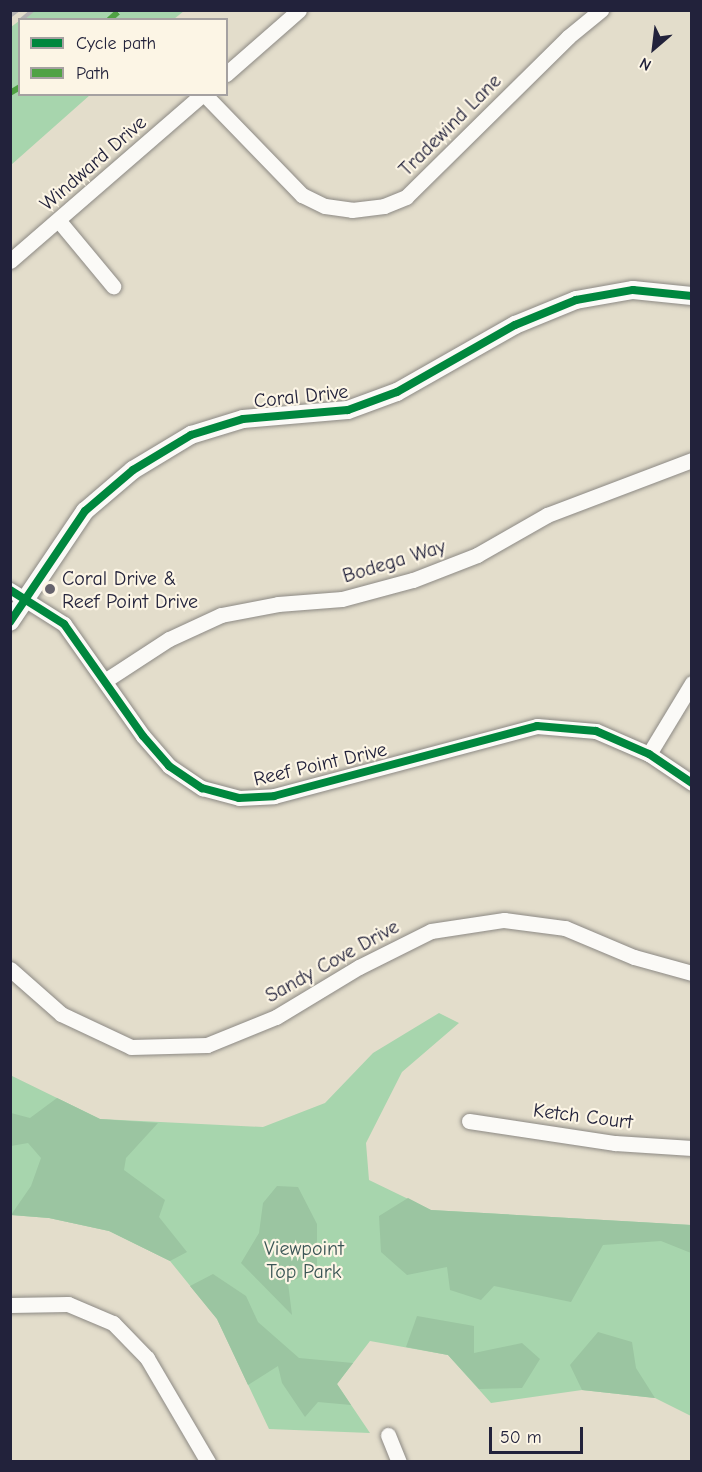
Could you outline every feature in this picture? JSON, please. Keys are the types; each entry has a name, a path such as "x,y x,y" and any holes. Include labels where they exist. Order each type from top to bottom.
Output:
{"street":[{"path":"228,72 299,10"},
{"name":"Tradewind Lane","path":"205,96 302,195 325,206 352,210 384,206 406,197 568,37 601,10"},
{"name":"Windward Drive","path":"10,261 59,221 201,96"},
{"path":"59,221 113,286"},
{"name":"Coral Drive","path":"10,622 18,595 85,511 133,470 190,435 243,419 348,410 397,392 515,325 576,300 633,290 692,296"},
{"name":"Bodega Way","path":"106,680 170,639 221,615 278,604 342,599 413,580 477,555 547,515 692,460"},
{"name":"Reef Point Drive","path":"18,595 64,624 106,680 143,736 169,766 202,788 239,798 274,796 537,726 596,731 649,754 692,783"},
{"path":"649,754 692,683"},
{"name":"Sandy Cove Drive","path":"10,969 61,1014 132,1047 207,1045 276,1017 359,967 432,931 504,920 565,928 634,957 692,973"},
{"name":"Ketch Court","path":"469,1121 615,1143 692,1148"},
{"path":"10,1305 68,1304 113,1323 147,1358 208,1461"},
{"path":"388,1435 399,1461"}],"green space":[{"path":"33,10 184,10 175,18 22,18"},
{"path":"18,22 18,96 89,96 11,165 11,27"},
{"name":"Viewpoint Top Park","path":"439,1013 459,1023 402,1072 366,1143 369,1180 431,1210 691,1225 691,1416 655,1398 582,1390 491,1403 448,1355 370,1341 337,1384 370,1433 269,1429 217,1319 170,1261 109,1231 49,1218 11,1215 10,1075 100,1119 263,1127 325,1103 373,1053"},
{"path":"57,1098 100,1119 158,1123 126,1158 124,1170 165,1200 159,1217 187,1252 170,1261 109,1231 49,1218 11,1215 31,1186 41,1158 28,1143 11,1146 11,1113 30,1118"},
{"path":"277,1186 298,1187 317,1224 317,1269 288,1283 292,1315 241,1263 259,1233 263,1203"},
{"path":"408,1198 431,1210 691,1225 691,1253 661,1241 603,1245 571,1302 494,1286 481,1300 450,1290 447,1267 407,1275 381,1252 379,1216"},
{"path":"213,1274 246,1296 258,1322 299,1358 353,1363 337,1384 351,1405 318,1402 305,1417 282,1383 278,1366 248,1385 217,1319 190,1286"},
{"path":"417,1316 474,1326 474,1353 522,1343 540,1359 522,1388 479,1389 448,1355 406,1347"},
{"path":"598,1332 632,1342 636,1368 655,1398 582,1390 570,1365"}],"railway":[{"path":"10,16 18,10"},
{"path":"23,18 33,10"}],"marked path":[{"path":"111,18 120,10"},
{"path":"10,93 18,88"}],"cycle path":[{"path":"10,622 85,511 133,470 191,435 243,419 348,410 397,392 515,325 576,300 633,290 692,296"},
{"path":"10,590 64,624 143,736 169,766 202,788 239,798 274,796 537,726 596,731 649,754 692,783"}],"place":[{"name":"Coral Drive & Reef Point Drive","path":"50,589"}]}
